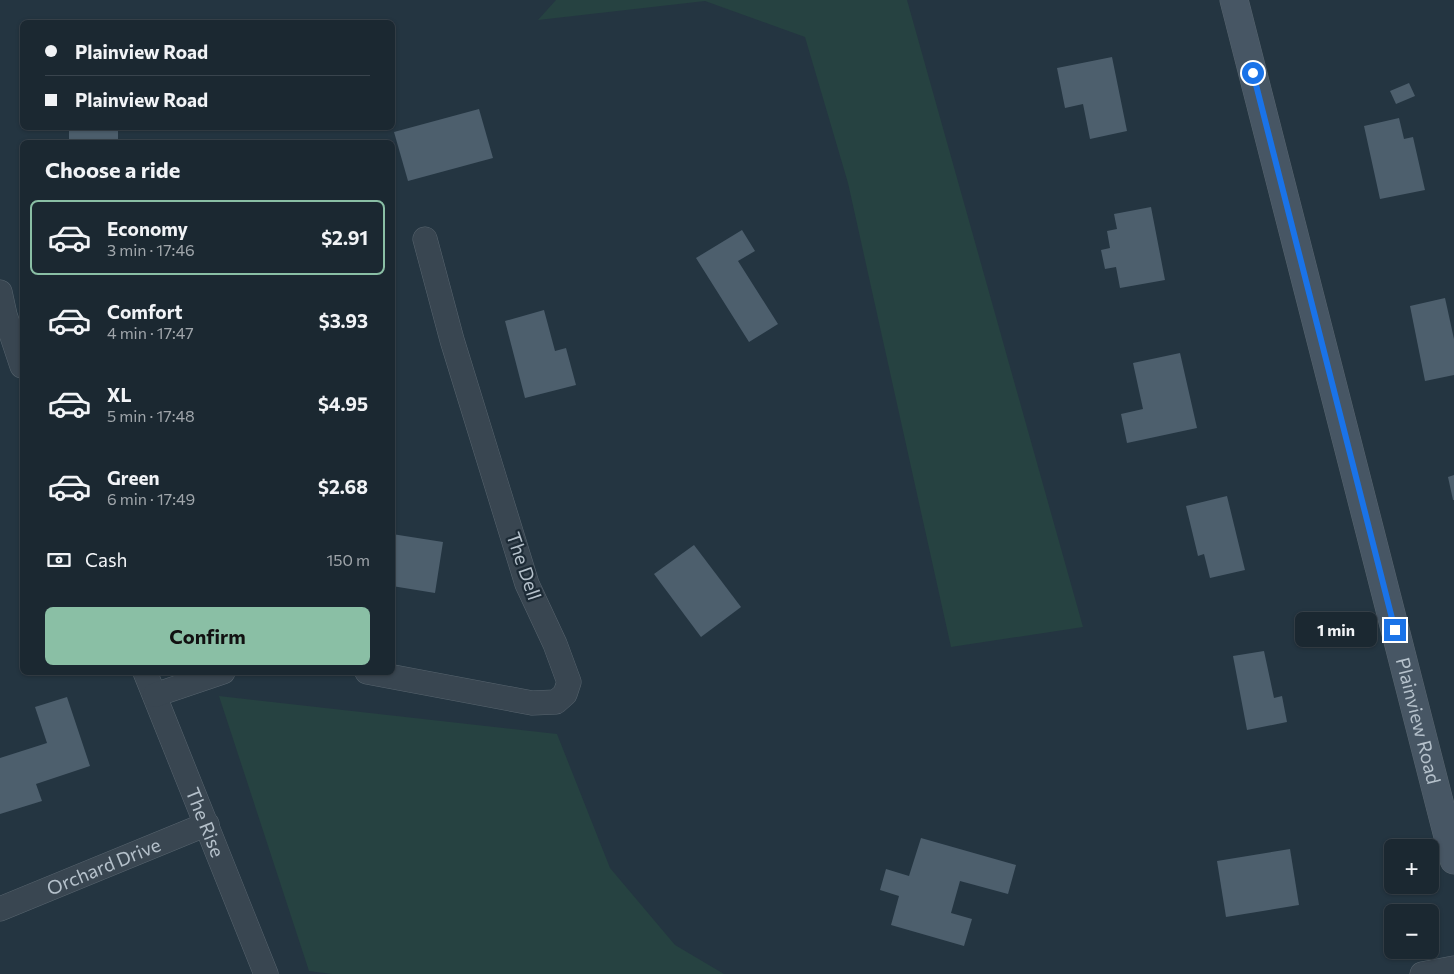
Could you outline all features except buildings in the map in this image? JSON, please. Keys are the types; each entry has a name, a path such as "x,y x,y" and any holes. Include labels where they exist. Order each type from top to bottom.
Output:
{"main road":[{"name":"Plainview Road","path":"1234,0 1454,860"}],"street":[{"name":"The Dell","path":"383,675 532,703 556,702 565,694 569,682 555,644 527,584 452,340 425,239"},
{"path":"0,292 20,360"},
{"name":"The Rise","path":"146,675 266,974"},
{"path":"155,695 214,675"},
{"name":"Orchard Drive","path":"0,908 207,824"},
{"path":"1422,974 1454,968"}],"green space":[{"path":"556,0 907,0 1083,627 951,647 848,183 805,37 705,1 538,20"},
{"path":"219,696 557,734 610,868 675,945 724,974 332,974 309,971"}],"route":[{"path":"1253,73 1395,630"}]}
